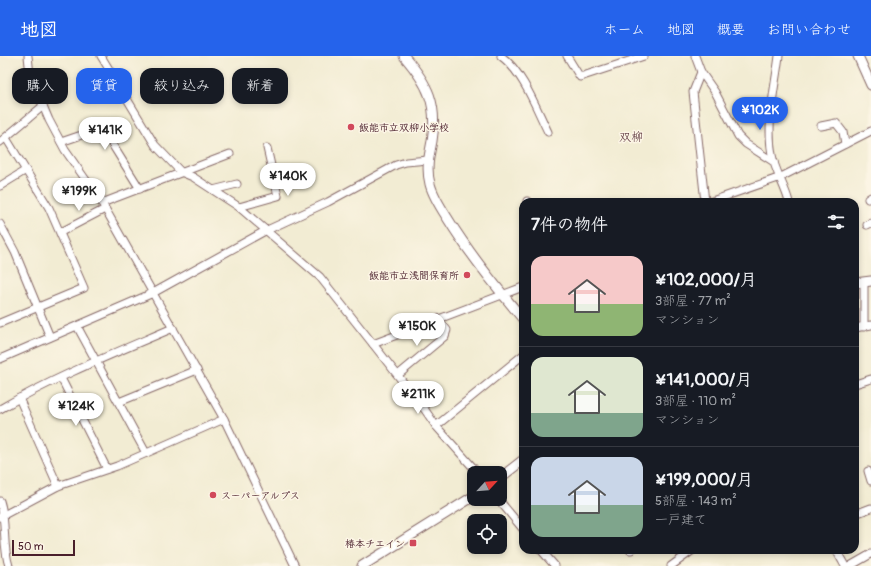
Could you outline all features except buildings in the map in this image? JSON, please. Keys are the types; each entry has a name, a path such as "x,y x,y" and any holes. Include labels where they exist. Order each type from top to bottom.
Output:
{"street":[{"path":"28,56 30,75 43,106 61,142 104,206 197,370 224,419 295,566"},
{"path":"101,56 150,138 181,172 239,207 320,277 398,375 436,426 472,466"},
{"path":"404,56 423,79 434,111 434,128 428,160 429,179 438,202 459,237 519,314"},
{"path":"501,56 518,74 548,132"},
{"path":"567,56 580,77 644,56"},
{"path":"695,56 700,72 715,92 738,136 746,144 774,162"},
{"path":"779,56 770,118 771,146 774,162 788,198"},
{"path":"858,56 871,85"},
{"path":"700,72 693,92 705,198"},
{"path":"0,323 84,288 61,232 44,199 26,170 3,140 43,106"},
{"path":"822,126 836,122 844,132 845,144"},
{"path":"61,142 102,128 140,189"},
{"path":"721,198 781,178 871,131"},
{"path":"239,207 278,196 267,148"},
{"path":"61,232 104,206 140,189 230,154"},
{"path":"0,358 153,293 265,231 328,202 396,165 428,160"},
{"path":"0,186 26,170"},
{"path":"213,190 237,184"},
{"path":"0,224 15,252 50,337"},
{"path":"863,282 868,326"},
{"path":"373,344 519,288"},
{"path":"398,375 445,336 447,330 438,319"},
{"path":"77,326 95,362 119,402 146,453"},
{"path":"0,409 19,398 95,362 173,328"},
{"path":"436,426 519,358"},
{"path":"119,402 197,370"},
{"path":"61,378 107,469"},
{"path":"859,383 871,379"},
{"path":"19,398 58,486"},
{"path":"2,516 58,486 107,469 224,419"},
{"path":"507,473 519,463"},
{"path":"868,471 871,481"},
{"path":"362,566 467,500"},
{"path":"0,501 6,559 9,566"},
{"path":"504,506 519,524"},
{"path":"859,512 871,508"},
{"path":"544,554 555,566"},
{"path":"671,566 688,554"},
{"path":"838,554 845,566"},
{"path":"850,566 871,554"}],"place":[{"name":"飯能市立双柳小学校","path":"351,127"},
{"name":"飯能市立浅間保育所","path":"467,275"},
{"name":"スーパーアルプス","path":"213,495"},
{"name":"椿本チエイン","path":"413,543"}],"district":[{"name":"双柳","path":"631,137"}]}
